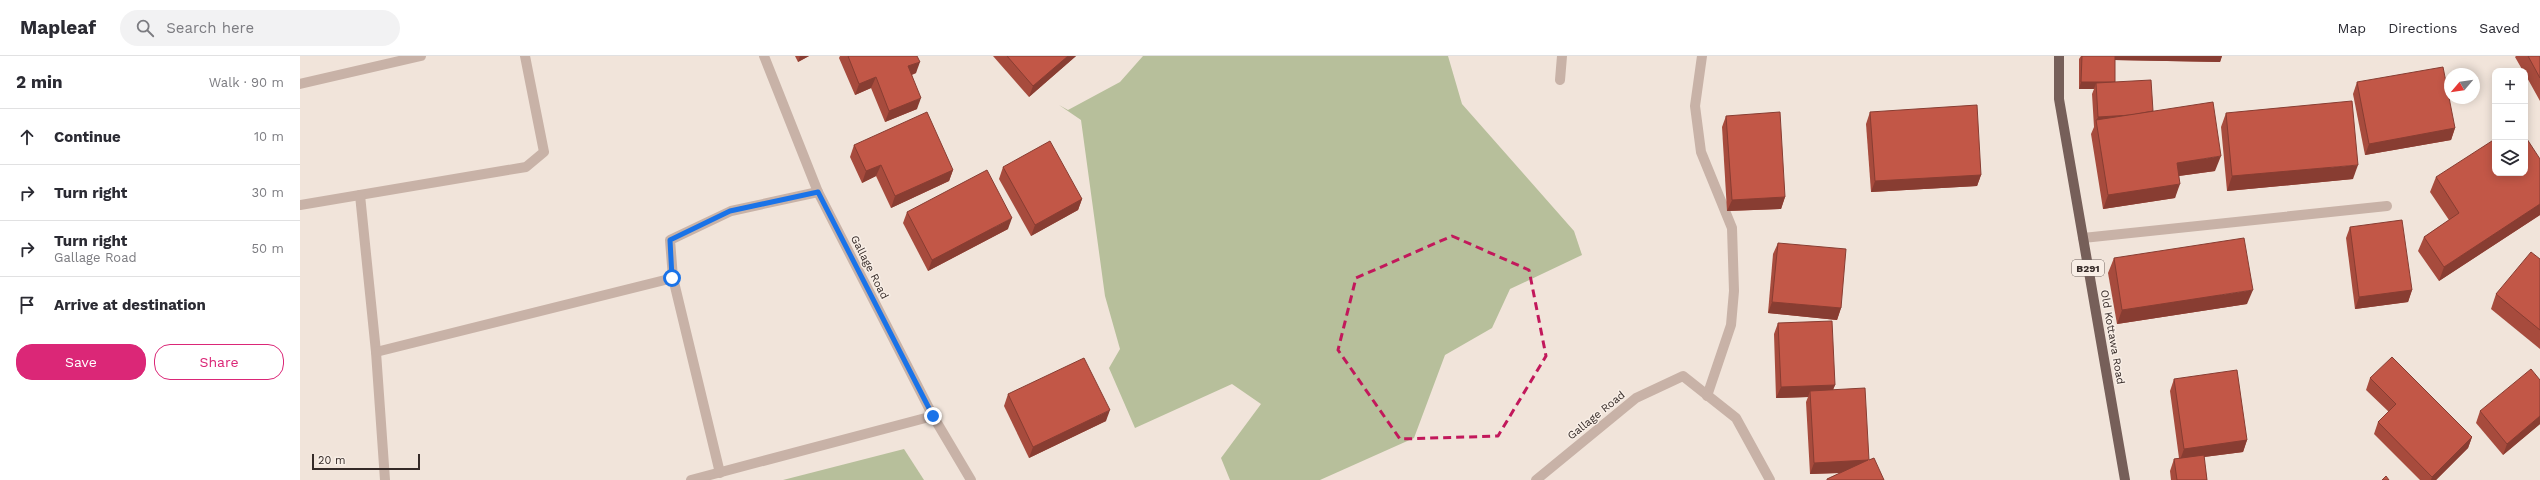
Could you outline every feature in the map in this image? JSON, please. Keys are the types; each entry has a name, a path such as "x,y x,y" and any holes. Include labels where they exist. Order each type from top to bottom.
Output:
{"main road":[{"name":"Old Kottawa Road","path":"2060,56 2059,98 2125,480"}],"street":[{"path":"300,84 422,56"},
{"path":"300,205 526,167 544,152 526,56"},
{"name":"Gallage Road","path":"764,56 818,192 933,416 971,480"},
{"path":"1560,80 1562,56"},
{"path":"1702,56 1695,106 1701,152 1732,228 1734,291 1731,325 1707,396"},
{"path":"720,473 672,278 670,240 730,211 818,192"},
{"path":"360,195 376,352 385,480"},
{"path":"2083,238 2387,206"},
{"path":"376,352 672,278"},
{"name":"Gallage Road","path":"1536,480 1636,398 1683,376 1736,418 1770,480"},
{"path":"691,480 933,416"}],"highlighted area":[{"path":"1452,236 1529,270 1546,356 1498,436 1400,439 1338,350 1356,278"}],"green space":[{"path":"1143,56 1448,56 1462,104 1574,231 1582,255 1510,289 1492,328 1445,355 1414,438 1320,480 1230,480 1221,458 1261,404 1232,384 1135,428 1109,368 1120,349 1105,296 1081,120 1059,105 1068,110 1120,82"},
{"path":"904,449 924,480 783,480"}],"building":[{"path":"848,56 917,56 920,62 908,66 921,98 889,111 876,77 859,84"},
{"path":"1007,56 1068,56 1033,86"},
{"path":"2082,56 2115,56 2115,82 2081,82"},
{"path":"2528,56 2540,56 2540,78"},
{"path":"2443,67 2444,104 2450,104 2455,128 2369,144 2357,82"},
{"path":"2151,80 2153,111 2132,115 2098,117 2096,83"},
{"path":"2352,101 2358,165 2232,176 2226,113"},
{"path":"2213,102 2221,156 2177,163 2180,184 2108,195 2096,120"},
{"path":"1977,105 1981,175 1875,181 1870,112"},
{"path":"927,112 953,170 895,196 881,165 866,171 854,145"},
{"path":"1780,112 1785,197 1732,200 1726,116"},
{"path":"1050,141 1082,199 1035,225 1003,167"},
{"path":"2492,141 2492,176 2528,176 2528,141 2540,159 2540,204 2444,267 2424,237 2459,213 2436,177"},
{"path":"987,170 1012,218 932,260 907,212"},
{"path":"2402,220 2412,290 2359,297 2350,227"},
{"path":"2244,238 2253,290 2122,310 2114,258"},
{"path":"1778,243 1846,249 1841,308 1772,302"},
{"path":"2531,252 2540,259 2540,330 2496,294"},
{"path":"1832,321 1835,385 1781,387 1778,323"},
{"path":"2392,357 2472,437 2432,477 2378,422 2396,404 2370,378"},
{"path":"1084,358 1110,410 1033,447 1008,394"},
{"path":"2531,369 2540,380 2540,416 2507,444 2480,411"},
{"path":"2237,370 2247,440 2184,449 2174,379"},
{"path":"1865,388 1869,460 1874,458 1884,480 1827,480 1868,460 1814,463 1810,391"},
{"path":"2204,455 2207,480 2177,480 2174,459"},
{"path":"2386,476 2389,480 2382,480"}],"route":[{"path":"672,278 670,240 730,211 818,192 933,416"}]}
